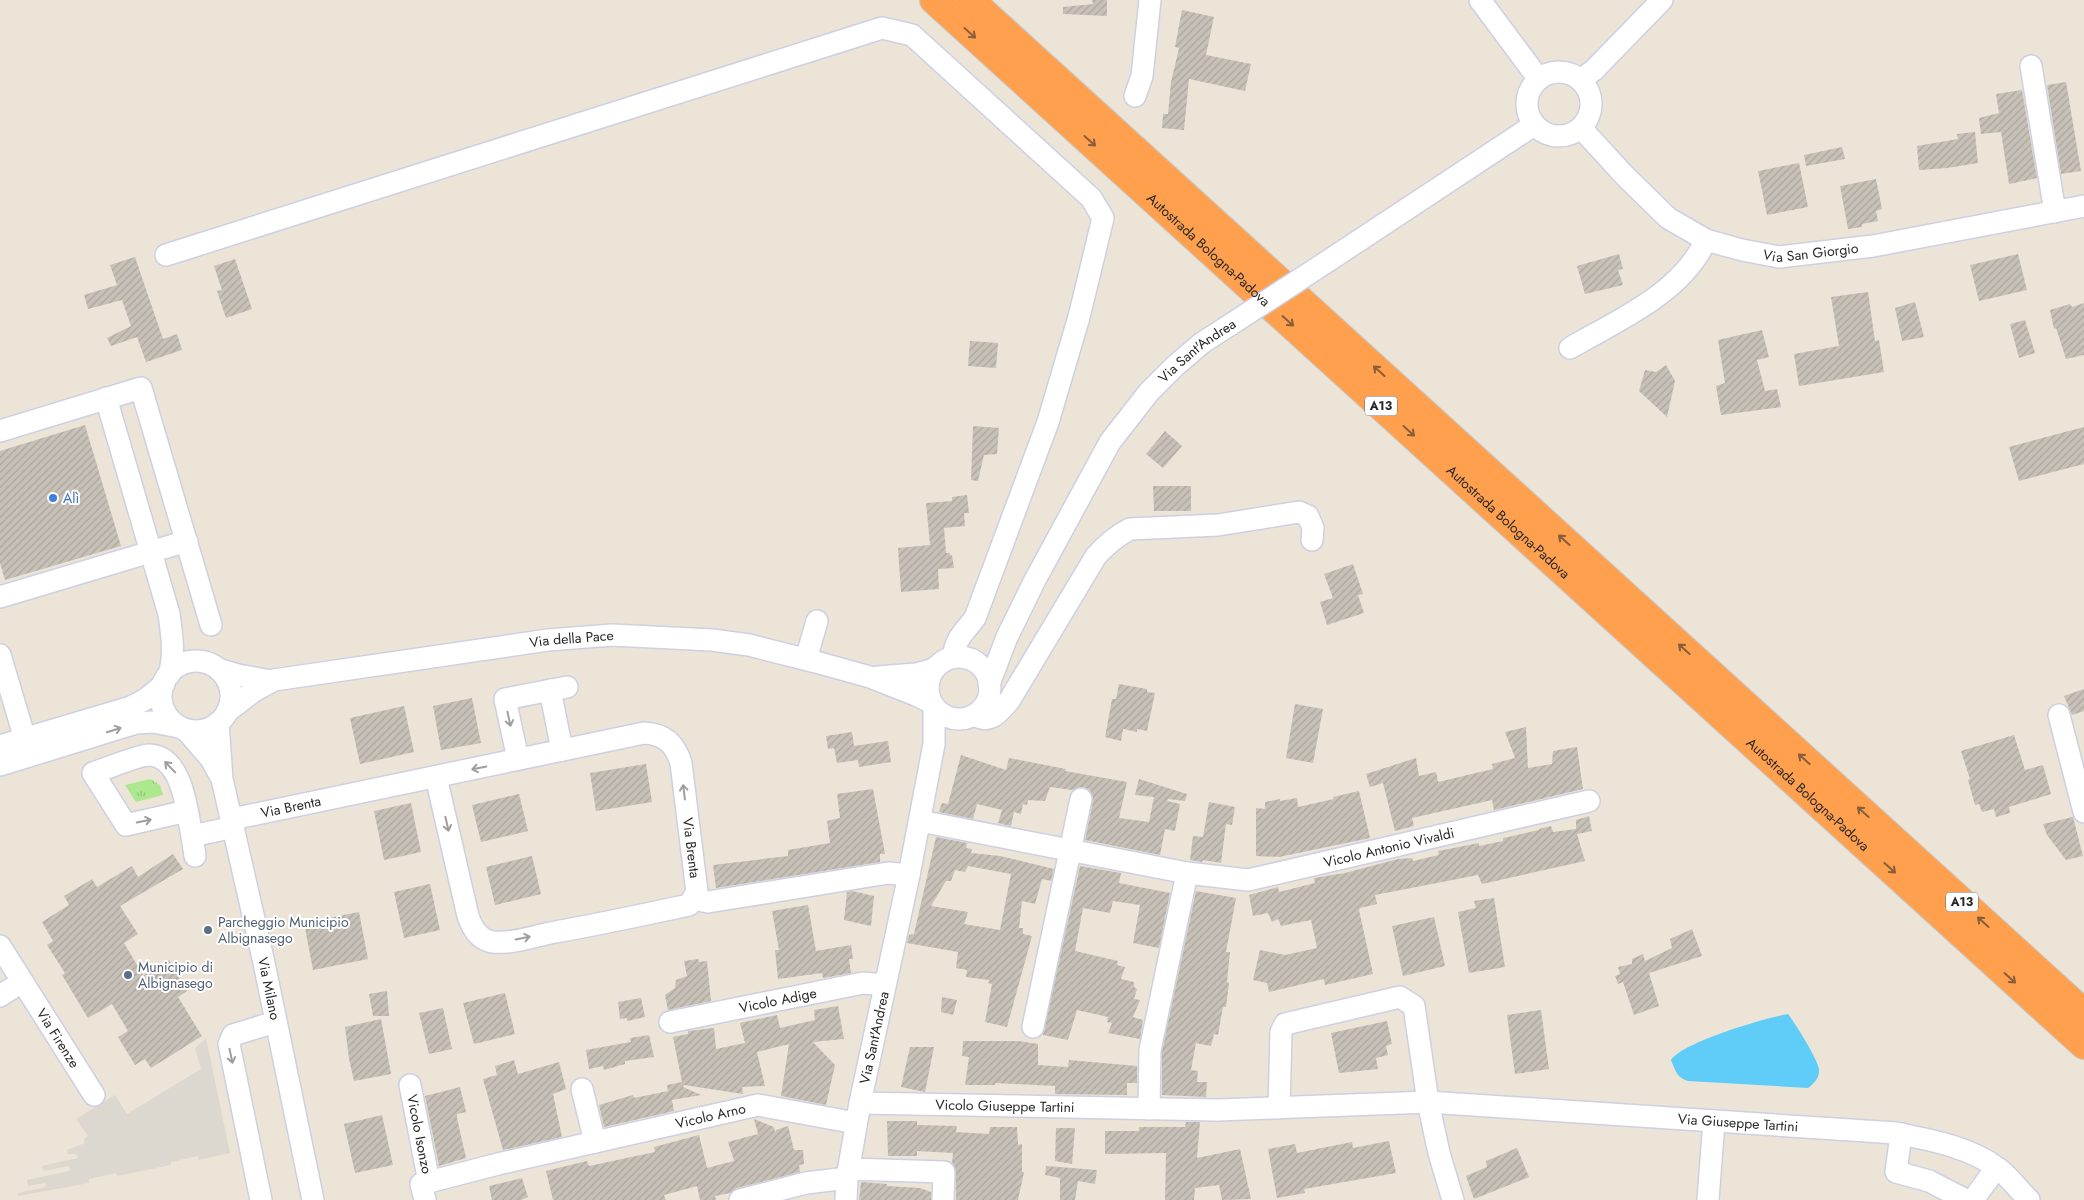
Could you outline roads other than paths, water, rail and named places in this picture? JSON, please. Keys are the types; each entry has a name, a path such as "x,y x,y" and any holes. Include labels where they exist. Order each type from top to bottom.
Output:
{"highway":[{"name":"Autostrada Bologna-Padova","path":"934,0 2084,1045"},
{"name":"Autostrada Bologna-Padova","path":"970,0 2084,1013"}],"street":[{"path":"1135,96 1142,76 1150,0"},
{"path":"1480,0 1538,78"},
{"path":"1580,80 1594,70 1662,0"},
{"path":"166,255 882,28 912,35 1090,198 1103,218 1079,317 1048,422 975,618 957,640 953,650 962,659 985,671 989,684 989,697 985,705 934,744"},
{"path":"2031,66 2055,212"},
{"path":"1560,72 1580,80 1588,94 1590,109 1587,119 1581,128 1572,134 1561,137 1550,136 1540,131 1534,125 1528,112 1527,99 1531,87 1538,78 1560,72"},
{"name":"Via Sant'Andrea","path":"989,684 1008,637 1035,580 1110,442 1149,392 1174,366 1233,323 1534,125"},
{"name":"Via San Giorgio","path":"1581,128 1625,176 1668,218 1706,240 1742,250 1779,257 1874,246 2084,206"},
{"path":"1570,348 1650,301 1672,284 1686,272 1701,251 1706,240"},
{"path":"0,431 142,388 211,625"},
{"path":"106,398 169,614 173,638 173,658 162,694 166,713 183,728"},
{"path":"962,659 945,660 934,669 929,680 928,689 933,705 946,717 991,718 1009,701 1096,556 1109,542 1130,529 1218,525 1299,512 1308,516 1313,528 1312,540"},
{"path":"0,597 188,541"},
{"path":"0,764 136,723 153,722 197,731 208,729 223,717 231,702 229,684 186,640 169,614"},
{"path":"806,659 817,621"},
{"name":"Via della Pace","path":"211,666 238,675 272,680 539,641 612,635 712,640 749,645 806,659 870,678 916,695 933,705"},
{"name":"Via Sant'Andrea","path":"962,659 985,654 1008,637"},
{"path":"0,655 25,739 25,745 22,748 0,755"},
{"path":"0,746 131,707 146,699 185,664 195,662 211,666"},
{"name":"Via della Pace","path":"870,678 916,674 934,669"},
{"name":"Via della Pace","path":"223,717 272,680"},
{"path":"518,759 505,699 558,688 562,750"},
{"name":"Via Sant'Andrea","path":"846,1200 848,1174 858,1113 909,875 934,744 933,705"},
{"path":"2059,715 2084,812"},
{"name":"Via Milano","path":"223,717 222,779 313,1200"},
{"name":"Via Milano","path":"183,728 211,760 222,779"},
{"name":"Via Brenta","path":"187,811 194,846 233,823 518,759 644,733 660,736 673,744 681,763 697,892 693,899"},
{"path":"25,739 28,743 33,744 57,738 91,737"},
{"path":"436,777 472,928 480,937 492,942 511,941 689,905 693,899 708,902 888,873 909,875"},
{"path":"1033,1026 1081,799"},
{"name":"Vicolo Antonio Vivaldi","path":"920,821 1187,873 1248,880 1589,801"},
{"path":"1149,1109 1150,1050 1187,873"},
{"name":"Via Firenze","path":"0,946 94,1094"},
{"path":"0,996 22,982"},
{"name":"Vicolo Adige","path":"670,1022 863,983 885,985"},
{"path":"1279,1108 1281,1032 1285,1024 1400,997 1414,1006 1428,1102 1439,1153 1453,1200"},
{"path":"261,1200 229,1044 233,1035 275,1022"},
{"name":"Vicolo Isonzo","path":"410,1086 425,1189"},
{"path":"582,1089 595,1142"},
{"name":"Via Giuseppe Tartini","path":"1149,1109 1279,1108 1428,1102 1901,1134 1941,1142 1976,1155 1996,1168 2029,1200"},
{"name":"Vicolo Arno","path":"425,1189 595,1142 758,1105 858,1113"},
{"name":"Vicolo Giuseppe Tartini","path":"858,1113 1149,1109"},
{"path":"1708,1200 1714,1121"},
{"path":"1901,1134 1896,1172 1929,1181 1966,1200"},
{"path":"1973,1200 1996,1168"},
{"path":"740,1200 848,1174 944,1172 943,1200"}],"water":[{"path":"1788,1014 1801,1033 1819,1069 1819,1075 1808,1088 1688,1081 1681,1078 1675,1070 1671,1060 1691,1046 1725,1032"}],"place":[{"name":"Alì","path":"53,498"},
{"name":"Parcheggio Municipio Albignasego","path":"208,930"},
{"name":"Municipio di Albignasego","path":"128,975"}]}
